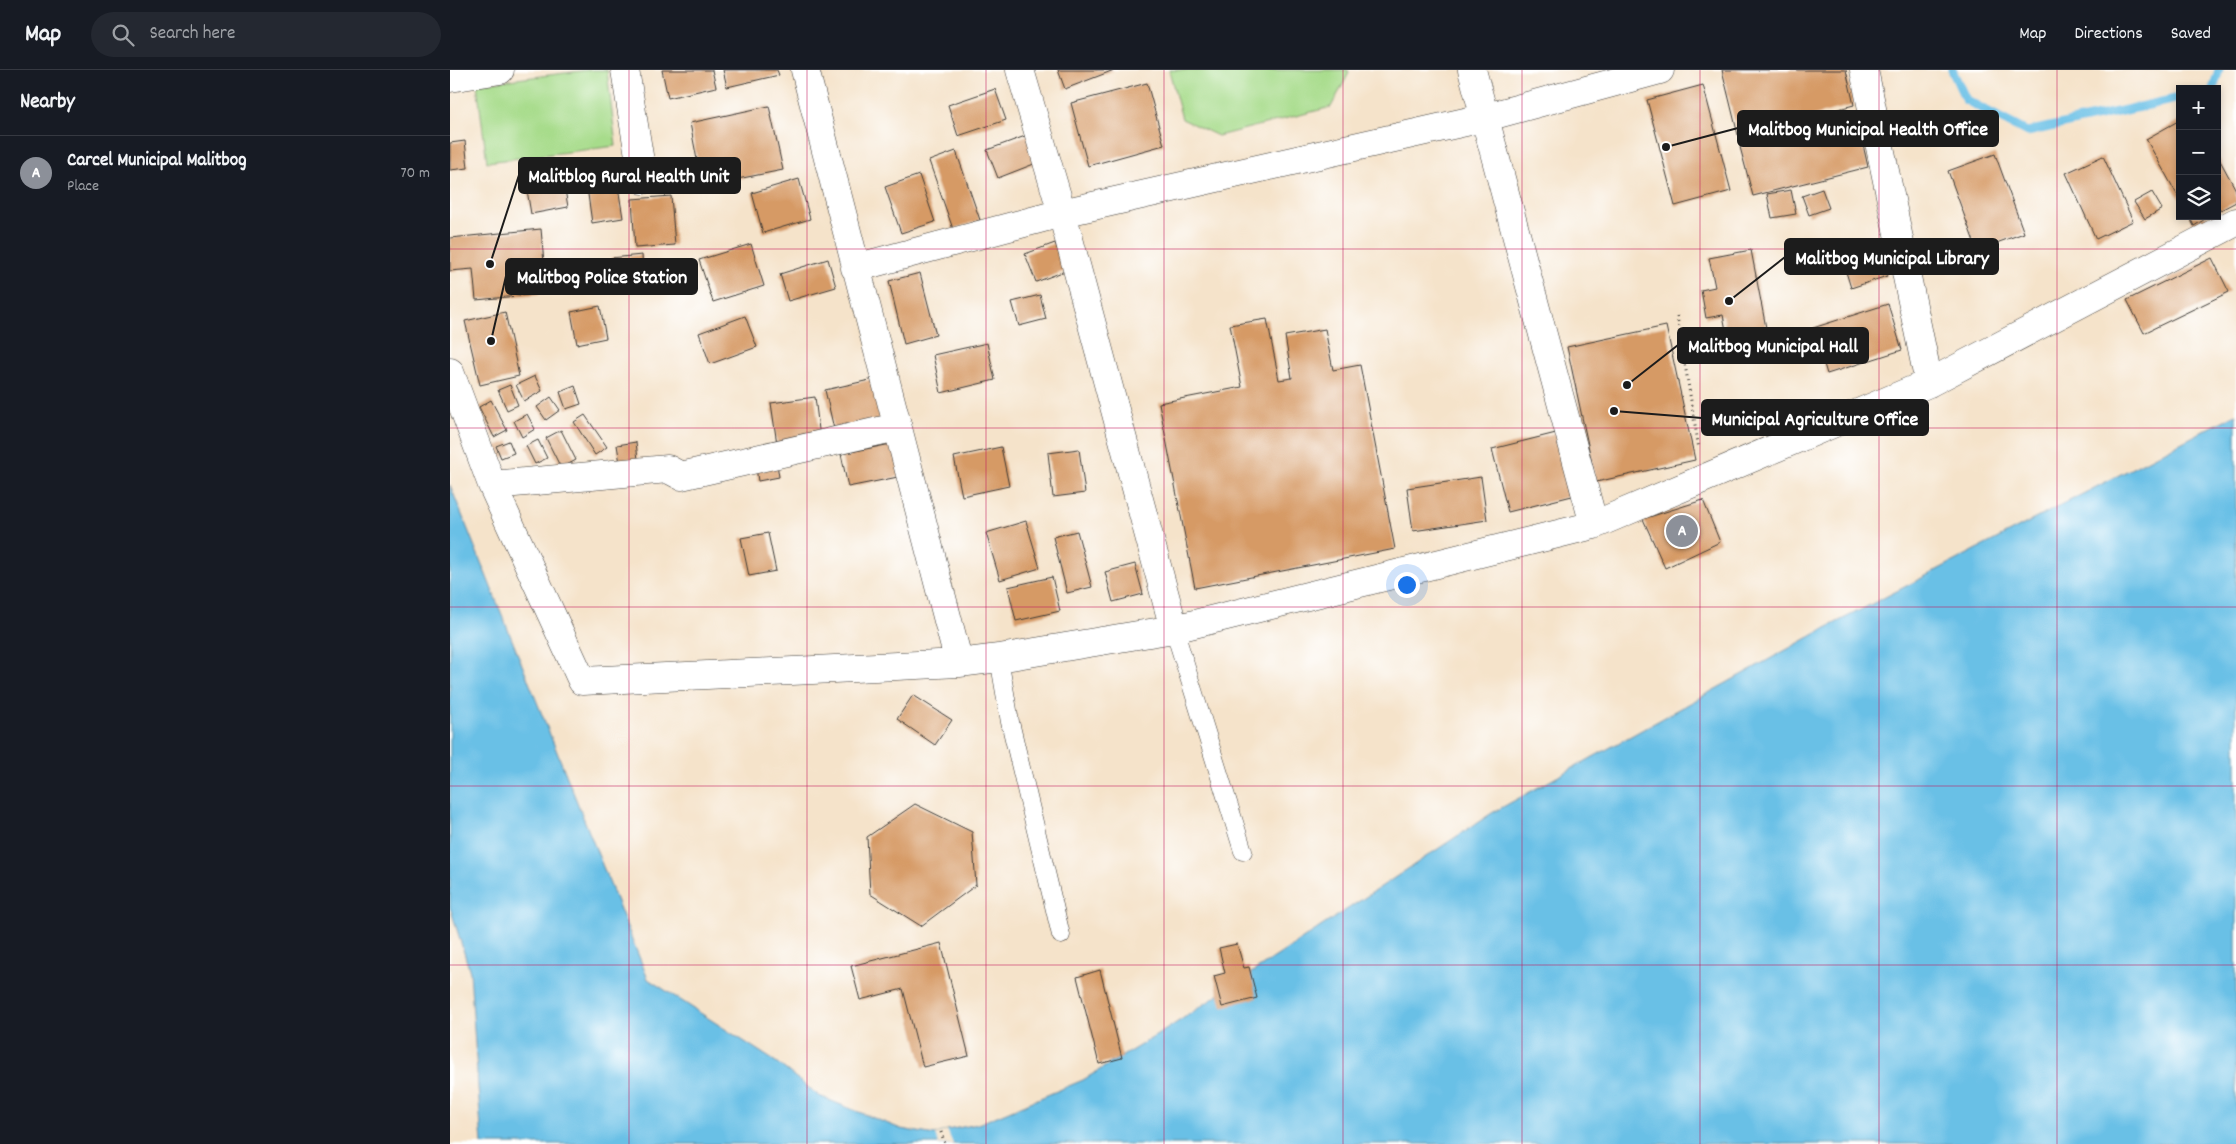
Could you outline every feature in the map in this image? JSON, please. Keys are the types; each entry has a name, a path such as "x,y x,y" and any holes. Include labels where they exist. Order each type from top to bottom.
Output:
{"street":[{"path":"450,78 500,70"},
{"path":"624,70 643,180"},
{"path":"805,70 959,663"},
{"path":"1020,70 1062,213 1174,629"},
{"path":"1472,70 1483,118 1594,525"},
{"path":"855,268 1062,213 1483,118 1660,70"},
{"path":"1864,70 1928,383"},
{"path":"450,372 492,485 582,681 959,663 1174,629 1594,525 1928,383 2236,222"},
{"path":"492,485 668,469 681,476 897,427"}],"lane":[{"path":"1174,629 1243,851"},
{"path":"999,658 1010,722 1061,935"}],"path":[{"path":"1677,316 1704,479"},
{"path":"941,1132 945,1144"}],"green space":[{"path":"589,70 607,70 616,146 487,162 477,84"},
{"path":"1169,70 1348,70 1349,73 1331,107 1218,136 1182,119"}],"water":[{"path":"2236,414 2236,1144 482,1144 470,972 450,907 450,485 648,979 776,1062 819,1096 901,1129 935,1135 947,1130 978,1124 1083,1080 1167,1029 1492,813 1822,630"}],"pier":[{"path":"947,1130 953,1144 939,1144 935,1135"}],"building":[{"path":"662,70 712,70 716,87 668,98"},
{"path":"723,70 777,70 779,75 727,87"},
{"path":"1058,70 1114,70 1065,89"},
{"path":"1722,70 1846,70 1854,105 1738,135"},
{"path":"1147,83 1164,145 1088,166 1071,103"},
{"path":"1703,85 1731,191 1675,206 1647,100"},
{"path":"995,89 1006,120 958,136 948,105"},
{"path":"769,106 783,170 702,186 690,123"},
{"path":"1857,118 1868,167 1753,196 1740,147"},
{"path":"2176,122 2176,193 2146,139"},
{"path":"1028,135 1039,162 998,178 987,150"},
{"path":"465,141 468,168 450,170 450,143"},
{"path":"956,151 980,220 953,229 929,161"},
{"path":"1995,154 2024,233 1977,250 1948,171"},
{"path":"2103,156 2133,221 2096,239 2066,173"},
{"path":"2221,162 2236,190 2236,202 2221,210"},
{"path":"561,166 568,207 531,214 524,172"},
{"path":"615,168 623,218 592,223 585,173"},
{"path":"919,175 935,222 901,233 885,187"},
{"path":"799,179 810,219 763,233 752,193"},
{"path":"1822,189 1829,208 1809,215 1802,196"},
{"path":"1791,190 1796,214 1772,218 1767,194"},
{"path":"2152,192 2162,209 2145,219 2134,202"},
{"path":"671,196 675,245 635,248 632,199"},
{"path":"2191,220 2204,220 2194,226"},
{"path":"541,229 544,263 514,266 515,273 547,270 549,293 476,300 473,269 450,271 450,238"},
{"path":"1055,243 1065,271 1036,282 1025,254"},
{"path":"751,244 764,286 713,302 699,260"},
{"path":"1877,247 1887,276 1851,288 1842,259"},
{"path":"1751,250 1767,333 1728,341 1723,315 1706,318 1701,290 1715,287 1709,258"},
{"path":"642,255 644,287 614,290 611,258"},
{"path":"2212,258 2229,292 2144,333 2127,300"},
{"path":"828,259 836,287 788,301 780,274"},
{"path":"920,273 936,335 904,344 889,281"},
{"path":"1040,295 1046,319 1019,326 1012,302"},
{"path":"1888,304 1902,350 1827,374 1813,328"},
{"path":"600,306 606,338 577,344 571,312"},
{"path":"505,312 519,376 480,385 465,321"},
{"path":"745,316 757,347 710,364 699,333"},
{"path":"1267,319 1279,380 1292,378 1285,336 1325,329 1333,370 1360,365 1395,549 1195,588 1159,403 1242,387 1230,325"},
{"path":"1666,326 1695,460 1596,482 1567,347"},
{"path":"987,343 995,380 941,393 933,355"},
{"path":"535,376 542,391 524,401 516,385"},
{"path":"874,379 882,419 834,429 825,390"},
{"path":"510,385 518,405 507,410 498,390"},
{"path":"575,386 581,404 566,409 560,392"},
{"path":"551,397 560,410 546,420 537,407"},
{"path":"815,397 820,438 777,444 771,403"},
{"path":"491,400 507,430 494,437 479,407"},
{"path":"527,414 535,429 522,437 514,421"},
{"path":"585,415 607,447 595,455 574,422"},
{"path":"561,430 576,460 561,468 546,438"},
{"path":"1556,433 1572,496 1508,512 1492,449"},
{"path":"538,440 547,458 535,464 526,446"},
{"path":"509,441 514,453 501,458 496,446"},
{"path":"636,442 638,460 620,463 617,445"},
{"path":"896,443 903,476 848,487 841,454"},
{"path":"1001,447 1009,486 962,496 954,457"},
{"path":"1079,449 1085,493 1053,497 1048,453"},
{"path":"777,464 779,477 758,481 756,468"},
{"path":"1481,477 1487,520 1413,531 1407,488"},
{"path":"1703,500 1720,542 1665,568 1643,519"},
{"path":"1026,521 1040,568 1000,580 986,533"},
{"path":"1077,531 1092,587 1067,593 1053,537"},
{"path":"768,533 776,571 749,576 741,538"},
{"path":"1135,564 1143,594 1113,602 1105,572"},
{"path":"1052,577 1060,611 1016,621 1008,587"},
{"path":"913,695 952,720 935,745 897,719"},
{"path":"915,804 972,832 976,885 921,926 870,894 867,837"},
{"path":"941,943 969,1056 923,1067 903,989 860,1000 851,966"},
{"path":"1237,944 1244,968 1249,967 1257,998 1222,1007 1214,976 1225,973 1219,948"},
{"path":"1100,970 1122,1058 1099,1064 1077,977"}],"waterway":[{"path":"1952,70 1966,100 2027,132 2176,99"},
{"path":"2214,85 2219,70"}],"place":[{"name":"Malitbog Municipal Health Office","path":"1666,147"},
{"name":"Malitblog Rural Health Unit","path":"490,264"},
{"name":"Malitbog Municipal Library","path":"1729,301"},
{"name":"Malitbog Police Station","path":"491,341"},
{"name":"Malitbog Municipal Hall","path":"1627,385"},
{"name":"Municipal Agriculture Office","path":"1614,411"},
{"name":"Carcel Municipal Malitbog","path":"1682,531"}]}
